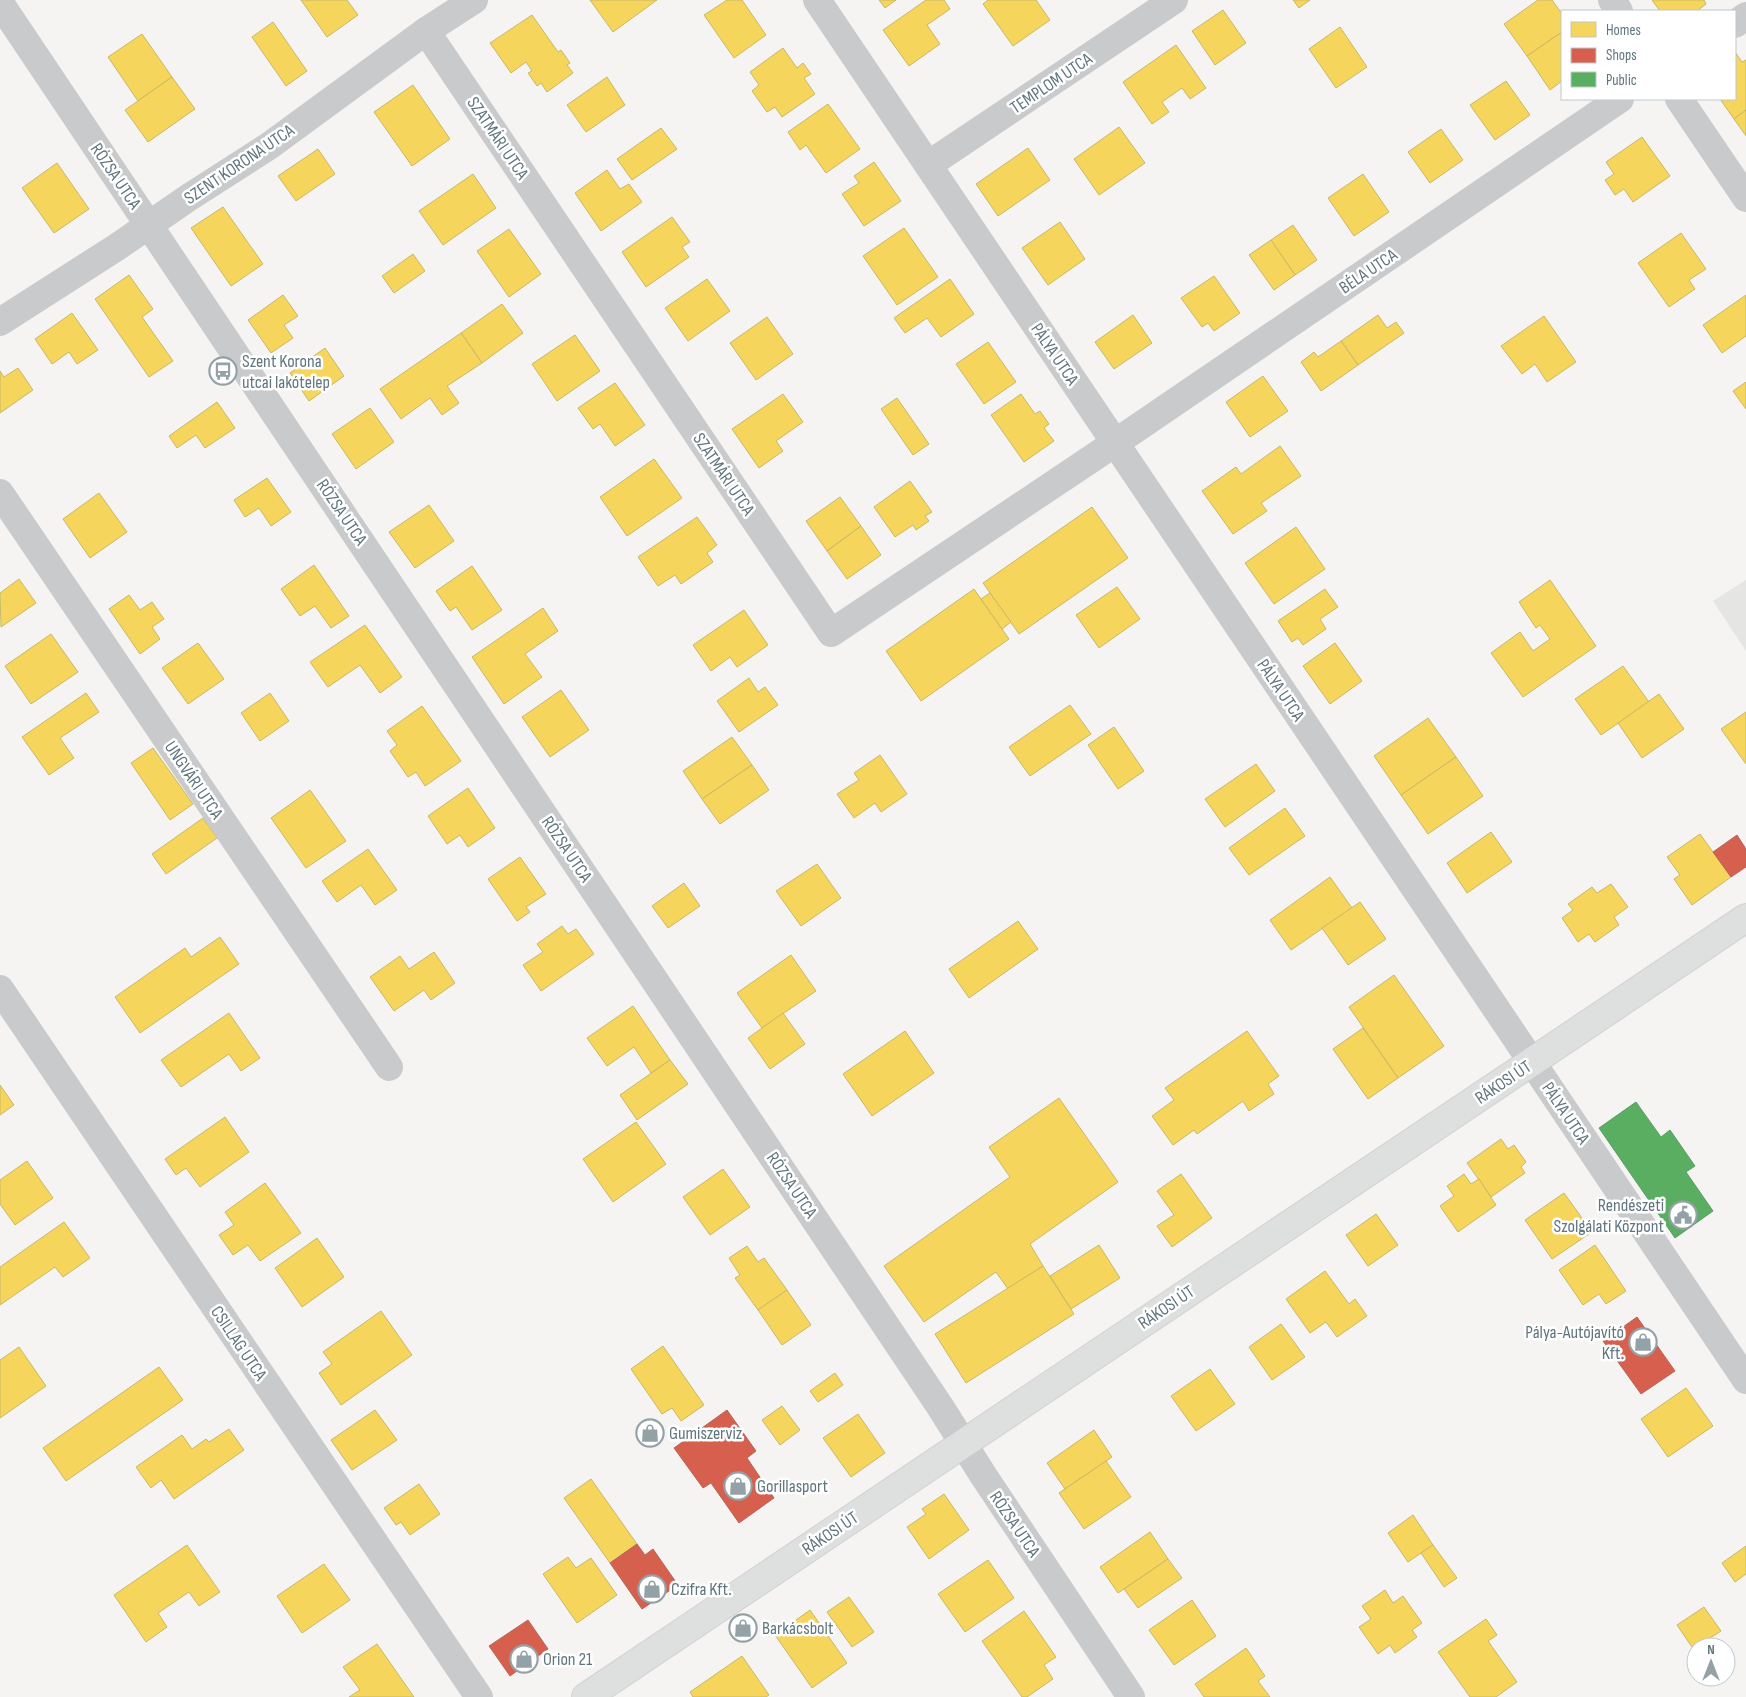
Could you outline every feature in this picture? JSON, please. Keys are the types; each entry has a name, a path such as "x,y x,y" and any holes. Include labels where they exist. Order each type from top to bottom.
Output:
{"main road":[{"name":"RÁKOSI ÚT","path":"586,1697 1746,918"}],"street":[{"name":"SZENT KORONA UTCA","path":"0,322 117,248 149,224 269,146 426,31 474,0"},
{"name":"PÁLYA UTCA","path":"817,0 1746,1380"},
{"name":"TEMPLOM UTCA","path":"928,165 1174,0"},
{"name":"RÓZSA UTCA","path":"0,3 941,1408 1131,1697"},
{"name":"SZATMÁRI UTCA","path":"426,31 831,633 1115,443"},
{"name":"BÉLA UTCA","path":"1115,443 1619,100"},
{"path":"1680,100 1746,198"},
{"name":"UNGVÁRI UTCA","path":"0,493 389,1067"},
{"name":"CSILLAG UTCA","path":"0,990 479,1697"}],"shaded area":[{"path":"1746,580 1746,651 1713,601"}],"building: Homes":[{"path":"301,0 347,0 358,15 327,37"},
{"path":"590,0 657,0 613,32"},
{"path":"727,0 742,0 766,35 734,58 704,15"},
{"path":"879,0 896,0 885,8"},
{"path":"926,0 944,0 950,9 927,25 940,44 909,66 883,30"},
{"path":"988,0 1036,0 1050,20 1013,46 983,4"},
{"path":"1293,0 1310,0 1299,8"},
{"path":"1538,0 1552,0 1561,13 1561,33 1527,56 1504,24"},
{"path":"1652,0 1704,0 1706,4 1698,10 1659,10"},
{"path":"1223,10 1246,43 1215,65 1192,31"},
{"path":"532,15 558,52 561,50 570,63 567,65 573,73 547,92 541,83 537,86 528,73 532,71 526,62 511,73 490,43"},
{"path":"273,22 307,71 286,86 252,37"},
{"path":"1340,27 1367,67 1336,88 1309,49"},
{"path":"1561,33 1561,82 1550,90 1527,56"},
{"path":"142,34 172,77 138,101 108,57"},
{"path":"1176,45 1206,88 1190,99 1182,88 1162,102 1169,112 1152,124 1123,82"},
{"path":"783,48 797,68 803,63 811,74 804,78 815,94 782,117 775,107 767,112 752,91 759,85 750,72"},
{"path":"1736,53 1742,62 1746,60 1746,110 1734,119 1721,100 1736,100"},
{"path":"172,77 195,109 148,142 125,110"},
{"path":"607,77 625,105 586,132 567,105"},
{"path":"1506,81 1530,115 1495,140 1470,105"},
{"path":"413,85 450,139 412,166 374,112"},
{"path":"828,104 860,149 826,173 806,145 800,150 788,132"},
{"path":"1746,110 1746,136 1734,119"},
{"path":"1119,127 1145,163 1099,195 1074,159"},
{"path":"661,128 677,149 632,180 617,159"},
{"path":"1441,129 1463,160 1430,183 1408,152"},
{"path":"1642,137 1670,176 1633,202 1624,189 1615,195 1605,180 1614,174 1606,162"},
{"path":"1028,148 1050,180 998,216 976,184"},
{"path":"318,149 335,174 296,201 278,176"},
{"path":"874,162 901,201 864,226 842,194 859,183 854,176"},
{"path":"57,163 89,209 54,233 22,188"},
{"path":"607,170 620,189 629,184 642,202 601,231 575,193"},
{"path":"473,174 496,208 443,245 419,211"},
{"path":"1363,174 1389,212 1354,236 1328,198"},
{"path":"223,207 263,264 231,286 191,228"},
{"path":"672,217 690,242 682,247 689,257 646,287 622,252"},
{"path":"1060,222 1085,259 1048,285 1022,248"},
{"path":"1293,225 1317,260 1295,275 1271,240"},
{"path":"904,228 938,277 897,305 863,256"},
{"path":"509,229 541,274 509,297 477,251"},
{"path":"1681,233 1706,269 1689,280 1695,289 1669,307 1638,263"},
{"path":"1271,240 1295,275 1274,290 1249,255"},
{"path":"413,254 425,271 394,293 382,276"},
{"path":"129,275 153,309 142,317 173,361 149,377 95,299"},
{"path":"1214,276 1240,313 1214,331 1208,323 1202,327 1181,298"},
{"path":"707,279 730,311 688,341 665,308"},
{"path":"950,279 974,314 941,337 927,318 905,333 894,318"},
{"path":"283,295 298,316 284,325 293,338 271,353 248,320"},
{"path":"1746,295 1746,336 1722,353 1703,325"},
{"path":"502,304 523,333 482,363 461,333"},
{"path":"72,313 98,350 77,364 69,352 52,364 35,339"},
{"path":"1133,315 1152,343 1114,369 1095,342"},
{"path":"1378,315 1387,328 1396,322 1404,333 1358,365 1341,341"},
{"path":"1544,316 1576,362 1547,382 1535,364 1522,374 1501,346"},
{"path":"767,317 793,354 756,380 730,343"},
{"path":"461,333 482,363 447,386 459,403 442,415 430,398 401,419 380,389"},
{"path":"575,335 600,371 557,401 532,364"},
{"path":"1341,341 1358,365 1321,391 1301,362 1314,352 1318,357"},
{"path":"988,342 1016,382 984,404 956,364"},
{"path":"325,348 344,376 309,401 290,373"},
{"path":"18,368 33,390 0,413 0,371 4,377"},
{"path":"1263,376 1288,411 1250,437 1226,402"},
{"path":"1746,382 1746,409 1733,391"},
{"path":"615,383 645,425 615,446 600,424 593,429 578,408"},
{"path":"783,394 803,422 776,441 783,451 759,468 732,429"},
{"path":"1021,394 1035,414 1040,411 1049,424 1044,428 1054,441 1024,462 991,415"},
{"path":"897,398 929,444 913,455 881,409"},
{"path":"217,402 235,428 205,448 196,435 177,448 169,436"},
{"path":"370,408 394,442 356,469 332,434"},
{"path":"1280,446 1301,476 1261,503 1267,511 1233,534 1202,491 1236,467 1241,474"},
{"path":"654,459 682,498 627,536 600,497"},
{"path":"267,478 291,512 271,526 259,508 245,517 234,500"},
{"path":"910,481 932,512 925,516 929,521 916,530 913,525 895,537 874,507"},
{"path":"99,493 127,532 90,558 63,519"},
{"path":"840,497 861,526 827,551 806,521"},
{"path":"429,505 454,541 415,568 389,532"},
{"path":"1092,507 1128,558 1019,634 983,583"},
{"path":"697,517 717,545 707,553 713,562 681,584 675,575 658,586 638,557"},
{"path":"861,526 881,555 847,579 827,551"},
{"path":"1296,527 1325,569 1274,604 1245,563"},
{"path":"314,565 349,616 331,628 315,606 300,616 281,589"},
{"path":"472,566 502,610 472,630 456,607 450,611 436,591"},
{"path":"19,579 36,603 1,627 0,593"},
{"path":"1550,580 1596,646 1523,697 1491,653 1520,632 1533,651 1550,639 1540,625 1536,628 1519,602"},
{"path":"1117,587 1140,619 1099,648 1076,615"},
{"path":"974,589 1009,639 921,701 886,651"},
{"path":"1325,589 1338,607 1320,619 1326,629 1303,645 1298,638 1292,642 1278,621"},
{"path":"990,593 1011,622 1002,629 981,599"},
{"path":"129,595 140,610 152,602 164,619 152,627 160,639 140,654 109,609"},
{"path":"543,608 558,631 525,654 542,677 504,704 472,657"},
{"path":"744,610 768,645 737,667 730,657 711,671 693,645"},
{"path":"365,625 402,677 380,693 360,665 328,687 310,662"},
{"path":"51,634 78,672 31,704 5,666"},
{"path":"198,643 224,679 188,704 162,668"},
{"path":"1335,643 1362,681 1330,704 1303,666"},
{"path":"1623,666 1649,702 1601,735 1575,699"},
{"path":"749,678 758,692 765,687 778,705 739,732 717,701"},
{"path":"561,690 589,730 550,757 522,717"},
{"path":"86,693 99,712 60,738 74,758 49,775 22,737"},
{"path":"270,693 289,721 260,741 241,713"},
{"path":"1659,694 1684,729 1642,758 1618,723"},
{"path":"1070,705 1091,734 1030,776 1009,747"},
{"path":"422,706 461,761 425,786 416,772 408,777 390,751 397,745 387,731"},
{"path":"1746,712 1746,764 1721,729"},
{"path":"1428,718 1456,757 1401,795 1374,756"},
{"path":"1114,727 1144,771 1118,789 1088,745"},
{"path":"732,737 752,765 702,799 683,771"},
{"path":"153,748 193,804 170,820 131,763"},
{"path":"880,755 907,794 881,812 875,803 854,818 837,794 859,780 854,773"},
{"path":"1456,757 1483,796 1428,834 1401,795"},
{"path":"1256,764 1275,791 1225,827 1205,799"},
{"path":"752,765 769,790 720,824 702,799"},
{"path":"468,788 495,828 468,847 460,835 447,844 428,816"},
{"path":"310,790 346,841 306,868 271,818"},
{"path":"1285,808 1305,836 1249,875 1229,848"},
{"path":"203,818 217,838 166,874 152,854"},
{"path":"1491,832 1512,862 1467,893 1447,863"},
{"path":"1700,834 1731,877 1692,905 1674,879 1680,875 1667,857"},
{"path":"368,849 397,890 375,905 361,885 337,902 322,881"},
{"path":"520,857 546,894 526,907 530,912 517,921 488,879"},
{"path":"817,864 841,898 801,926 776,891"},
{"path":"1330,877 1352,908 1291,950 1270,920"},
{"path":"684,883 700,906 668,928 652,906"},
{"path":"1611,884 1628,907 1614,917 1619,925 1595,942 1589,934 1578,942 1562,918 1573,910 1568,904 1592,887 1597,893"},
{"path":"1360,902 1386,939 1348,965 1322,928"},
{"path":"1018,921 1038,949 969,998 949,969"},
{"path":"562,926 568,934 576,929 594,954 541,991 523,965 543,952 537,944"},
{"path":"220,937 239,964 140,1033 115,997 185,948 191,957"},
{"path":"434,952 455,983 431,1000 424,990 394,1011 370,977 400,956 409,969"},
{"path":"791,955 816,991 762,1028 737,993"},
{"path":"1394,975 1444,1046 1398,1078 1349,1007"},
{"path":"633,1006 670,1060 651,1073 634,1047 607,1066 587,1038"},
{"path":"229,1013 260,1058 241,1071 229,1054 181,1087 161,1060"},
{"path":"783,1013 805,1044 770,1069 748,1038"},
{"path":"1363,1028 1398,1078 1368,1099 1333,1049"},
{"path":"905,1031 934,1073 872,1116 843,1074"},
{"path":"1247,1031 1279,1076 1268,1084 1274,1094 1249,1111 1243,1101 1197,1134 1194,1130 1173,1145 1152,1116 1174,1100 1165,1088"},
{"path":"670,1060 688,1084 637,1120 620,1095"},
{"path":"0,1085 14,1105 0,1115"},
{"path":"1059,1098 1118,1182 1030,1244 1043,1266 1008,1289 996,1272 924,1322 884,1266 1010,1177 989,1147"},
{"path":"225,1117 249,1152 200,1187 186,1168 176,1175 165,1159"},
{"path":"636,1122 666,1164 613,1202 583,1159"},
{"path":"1501,1139 1508,1149 1514,1145 1526,1162 1521,1167 1525,1173 1491,1197 1467,1163"},
{"path":"27,1161 53,1198 15,1225 0,1204 0,1180"},
{"path":"723,1169 750,1207 710,1235 683,1197"},
{"path":"1181,1174 1212,1218 1172,1247 1157,1226 1174,1215 1157,1191"},
{"path":"1464,1174 1471,1184 1479,1179 1496,1205 1458,1232 1440,1206 1454,1196 1447,1186"},
{"path":"265,1183 301,1233 260,1261 248,1245 233,1255 219,1235 234,1225 225,1212"},
{"path":"1564,1193 1592,1232 1552,1259 1525,1220"},
{"path":"1376,1214 1398,1245 1368,1266 1346,1235"},
{"path":"64,1222 90,1258 63,1277 55,1267 0,1305 0,1267"},
{"path":"317,1238 344,1277 302,1307 275,1268"},
{"path":"1099,1245 1120,1278 1071,1309 1050,1276"},
{"path":"1595,1245 1626,1291 1606,1304 1599,1294 1583,1305 1559,1270"},
{"path":"747,1246 758,1262 764,1258 787,1290 758,1310 735,1278 740,1275 729,1258"},
{"path":"1043,1266 1074,1314 966,1383 935,1334"},
{"path":"1325,1271 1349,1304 1355,1299 1367,1316 1337,1337 1326,1322 1310,1333 1286,1299"},
{"path":"787,1290 811,1325 782,1345 758,1310"},
{"path":"381,1311 412,1355 341,1405 319,1373 332,1364 323,1352"},
{"path":"1281,1324 1305,1357 1272,1380 1249,1347"},
{"path":"663,1346 704,1405 681,1421 672,1408 662,1414 631,1369"},
{"path":"19,1347 46,1386 0,1418 0,1360"},
{"path":"159,1367 183,1400 66,1481 43,1448"},
{"path":"1210,1369 1235,1404 1196,1431 1171,1396"},
{"path":"835,1373 843,1385 818,1402 810,1391"},
{"path":"1686,1388 1713,1426 1668,1457 1641,1419"},
{"path":"782,1406 800,1430 780,1445 762,1420"},
{"path":"375,1410 397,1440 352,1470 331,1440"},
{"path":"858,1414 885,1453 851,1477 823,1438"},
{"path":"229,1429 244,1450 174,1499 161,1480 151,1488 136,1467 182,1435 192,1449 206,1439 209,1442"},
{"path":"1094,1430 1112,1457 1065,1489 1047,1463"},
{"path":"1106,1461 1131,1497 1084,1529 1059,1493"},
{"path":"591,1479 637,1544 610,1563 564,1498"},
{"path":"419,1484 440,1514 410,1535 401,1522 396,1525 384,1508"},
{"path":"944,1494 969,1530 929,1559 907,1527 926,1514 922,1509"},
{"path":"1413,1515 1433,1545 1408,1562 1388,1533"},
{"path":"1150,1532 1168,1559 1118,1593 1100,1567"},
{"path":"187,1545 220,1592 199,1606 189,1592 158,1613 167,1627 146,1642 114,1595"},
{"path":"1433,1545 1457,1578 1444,1587 1421,1553"},
{"path":"1746,1546 1746,1574 1735,1582 1722,1563"},
{"path":"568,1557 576,1568 591,1558 617,1595 577,1623 543,1574"},
{"path":"1168,1559 1182,1578 1138,1608 1124,1589"},
{"path":"988,1560 1014,1598 965,1632 938,1594"},
{"path":"324,1564 350,1600 302,1633 277,1596"},
{"path":"1385,1590 1393,1603 1403,1596 1422,1623 1412,1630 1417,1637 1395,1653 1390,1645 1378,1654 1359,1627 1371,1619 1362,1606"},
{"path":"849,1597 874,1632 852,1647 827,1612"},
{"path":"1192,1600 1216,1636 1174,1665 1149,1630"},
{"path":"1704,1607 1721,1631 1712,1637 1686,1638 1677,1625"},
{"path":"810,1610 847,1663 812,1688 775,1635"},
{"path":"1024,1611 1056,1657 1044,1665 1053,1679 1027,1697 1022,1697 982,1641"},
{"path":"1486,1619 1497,1635 1488,1641 1517,1682 1496,1697 1470,1697 1438,1652"},
{"path":"377,1644 414,1697 349,1697 360,1690 343,1667"},
{"path":"1246,1648 1265,1676 1258,1681 1270,1697 1204,1697 1195,1684"},
{"path":"742,1656 769,1695 766,1697 693,1697 690,1692"}],"building: Shops":[{"path":"1737,835 1746,849 1746,867 1731,877 1713,852"},
{"path":"1637,1317 1675,1371 1641,1394 1603,1341"},
{"path":"727,1410 756,1451 747,1458 774,1498 739,1523 711,1483 703,1488 674,1448"},
{"path":"637,1544 645,1555 653,1549 678,1585 642,1609 610,1563"},
{"path":"528,1620 548,1649 510,1676 489,1646"}],"building: Public":[{"path":"1636,1102 1661,1137 1670,1130 1695,1166 1686,1172 1713,1211 1675,1238 1599,1128"}],"place":[{"name":"Szent Korona utcai lakótelep","path":"223,371"},
{"name":"Rendészeti Szolgálati Központ","path":"1683,1215"},
{"name":"Pálya-Autójavító Kft.","path":"1643,1342"},
{"name":"Gumiszerviz","path":"650,1433"},
{"name":"Gorillasport","path":"738,1486"},
{"name":"Czifra Kft.","path":"652,1589"},
{"name":"Barkácsbolt","path":"743,1628"},
{"name":"Orion 21","path":"524,1659"}]}
